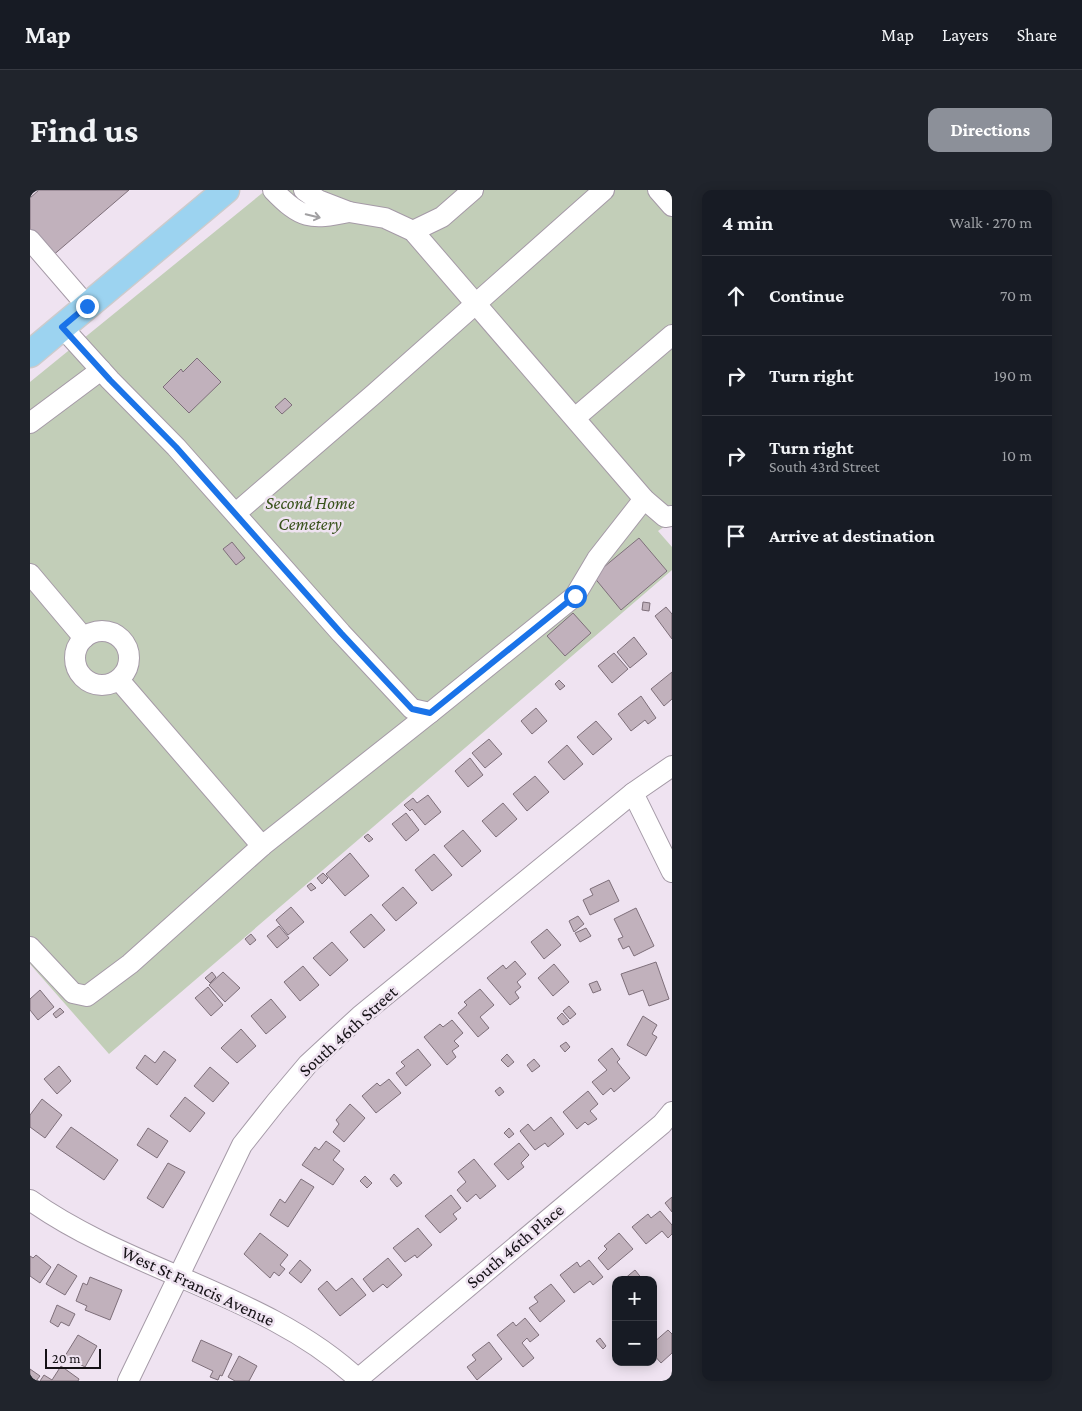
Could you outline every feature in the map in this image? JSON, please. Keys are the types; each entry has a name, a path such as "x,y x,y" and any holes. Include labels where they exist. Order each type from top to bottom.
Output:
{"main road":[{"path":"30,354 226,190"}],"street":[{"path":"273,190 295,211 318,218 349,212"},
{"path":"304,190 318,200 349,212 386,218 413,231 644,499 665,517 672,516"},
{"path":"413,231 442,216 473,190"},
{"path":"236,513 604,190"},
{"path":"658,190 672,206"},
{"path":"30,240 87,306"},
{"path":"62,327 176,447 341,633 412,709 430,713"},
{"path":"575,418 672,335"},
{"path":"30,423 101,370"},
{"path":"30,947 73,993 87,996 130,964 262,846 575,596 597,559 644,499"},
{"path":"30,574 84,638"},
{"path":"100,632 108,632 123,641 129,657 128,666 119,680 101,686 92,684 78,672 75,654 84,638 100,632"},
{"path":"119,680 262,846"},
{"name":"South 46th Street","path":"128,1381 180,1278 242,1145 308,1064 360,1016 633,793 672,766"},
{"path":"633,793 672,872"},
{"name":"South 46th Place","path":"359,1380 662,1124 672,1112"},
{"name":"West St Francis Avenue","path":"30,1200 56,1218 94,1239 276,1322 322,1352 359,1380"}],"green space":[{"name":"Second Home Cemetery","path":"266,190 672,190 672,521 658,531 672,547 672,570 109,1054 30,964 30,382"}],"building":[{"path":"39,190 129,190 51,257 30,233 30,198"},
{"path":"197,358 221,382 189,413 163,387 181,369 183,372"},
{"path":"285,398 292,405 282,414 275,407"},
{"path":"639,538 667,571 621,610 593,576"},
{"path":"232,542 245,558 236,565 223,549"},
{"path":"643,602 650,603 649,611 642,610"},
{"path":"666,607 672,614 672,639 655,616"},
{"path":"573,613 591,633 565,656 547,636"},
{"path":"634,637 647,654 630,668 617,652"},
{"path":"614,653 628,669 612,683 598,666"},
{"path":"672,672 672,699 664,706 651,689"},
{"path":"559,680 565,686 560,690 555,684"},
{"path":"641,696 656,718 648,724 645,720 631,731 618,714"},
{"path":"536,708 547,721 532,734 521,721"},
{"path":"596,721 612,739 593,755 577,737"},
{"path":"489,739 502,754 485,768 472,753"},
{"path":"567,745 583,764 564,780 548,762"},
{"path":"470,758 483,775 468,787 455,771"},
{"path":"535,776 549,792 527,811 513,794"},
{"path":"428,795 441,812 425,825 412,809 410,811 404,805 413,798 417,803"},
{"path":"503,803 517,819 496,837 482,821"},
{"path":"406,813 419,830 406,841 392,824"},
{"path":"463,830 481,851 462,867 444,846"},
{"path":"368,834 373,839 369,842 364,837"},
{"path":"350,853 369,876 345,896 326,874"},
{"path":"434,854 452,875 432,891 415,870"},
{"path":"323,873 328,878 322,884 317,878"},
{"path":"609,880 619,901 590,915 583,900 593,895 590,889"},
{"path":"311,883 316,888 311,891 307,886"},
{"path":"403,887 417,903 396,921 382,905"},
{"path":"291,907 304,922 288,935 276,920"},
{"path":"636,908 654,946 634,956 629,946 623,949 618,939 623,937 614,919"},
{"path":"371,914 385,930 364,948 350,932"},
{"path":"578,916 584,924 574,932 569,921"},
{"path":"279,926 289,938 277,948 267,936"},
{"path":"586,928 591,936 580,942 575,933"},
{"path":"547,929 561,945 544,959 531,942"},
{"path":"251,934 256,940 250,945 245,939"},
{"path":"332,942 348,960 330,976 313,958"},
{"path":"515,961 526,974 517,982 521,987 515,992 519,998 510,1005 487,978 503,965 506,969"},
{"path":"656,962 669,999 649,1006 643,990 629,995 621,974"},
{"path":"554,964 569,982 553,996 538,978"},
{"path":"303,966 319,985 300,1001 284,982"},
{"path":"212,972 216,977 210,983 205,978"},
{"path":"223,972 240,988 225,1002 209,985"},
{"path":"597,981 601,990 593,993 589,984"},
{"path":"208,987 223,1005 211,1016 195,998"},
{"path":"480,989 494,1005 480,1017 489,1028 478,1037 458,1013 467,1005 464,1002"},
{"path":"40,990 54,1007 38,1020 30,1010 30,999"},
{"path":"271,999 286,1017 266,1034 251,1016"},
{"path":"569,1006 576,1014 570,1019 563,1011"},
{"path":"60,1008 64,1012 56,1018 53,1014"},
{"path":"562,1013 569,1021 563,1025 557,1018"},
{"path":"643,1016 657,1025 652,1034 657,1037 646,1056 627,1045"},
{"path":"452,1020 463,1033 454,1041 459,1046 452,1051 456,1057 447,1065 424,1037 440,1024 443,1027"},
{"path":"241,1029 256,1046 237,1063 221,1048"},
{"path":"566,1042 570,1047 565,1052 560,1046"},
{"path":"612,1048 620,1059 617,1062 630,1078 614,1092 611,1088 603,1095 592,1082 607,1070 598,1060"},
{"path":"418,1049 431,1065 406,1086 396,1073 405,1066 401,1062"},
{"path":"164,1051 176,1060 157,1085 136,1068 145,1055 155,1063"},
{"path":"507,1054 514,1062 508,1067 501,1060"},
{"path":"534,1059 540,1066 532,1072 527,1065"},
{"path":"59,1066 71,1081 57,1094 44,1079"},
{"path":"210,1067 229,1083 213,1102 194,1086"},
{"path":"389,1079 401,1093 376,1113 362,1096 377,1083 380,1086"},
{"path":"500,1087 504,1092 499,1096 495,1091"},
{"path":"588,1091 598,1104 590,1111 597,1119 588,1125 585,1122 577,1129 563,1112"},
{"path":"185,1097 205,1113 190,1132 170,1116"},
{"path":"42,1099 62,1115 45,1138 30,1127 30,1115"},
{"path":"350,1104 365,1118 344,1142 333,1132 339,1124 336,1120"},
{"path":"551,1117 564,1134 548,1147 545,1143 535,1150 520,1131 528,1124 534,1131"},
{"path":"71,1127 118,1160 104,1180 56,1147"},
{"path":"148,1128 168,1141 157,1158 137,1145"},
{"path":"509,1128 514,1134 509,1138 504,1133"},
{"path":"326,1141 340,1151 333,1160 344,1169 333,1185 302,1165 315,1147 319,1150"},
{"path":"519,1143 529,1155 521,1163 524,1167 508,1180 494,1164"},
{"path":"474,1159 496,1186 480,1199 476,1194 467,1202 457,1190 466,1182 458,1172"},
{"path":"168,1163 185,1172 163,1208 147,1198"},
{"path":"394,1174 402,1183 397,1187 390,1179"},
{"path":"365,1176 372,1183 367,1188 360,1181"},
{"path":"301,1179 314,1187 288,1227 270,1215 280,1199 285,1203"},
{"path":"451,1195 461,1208 453,1214 457,1219 440,1233 425,1216"},
{"path":"672,1197 672,1212 665,1203"},
{"path":"660,1211 672,1225 672,1234 668,1238 662,1231 646,1244 632,1227 648,1214 651,1218"},
{"path":"418,1228 432,1245 417,1258 415,1255 405,1262 393,1248"},
{"path":"260,1233 288,1255 280,1265 285,1269 279,1276 274,1272 270,1278 244,1254"},
{"path":"619,1233 633,1249 608,1270 598,1258 607,1249 604,1246"},
{"path":"36,1255 51,1267 40,1283 30,1276 30,1256 33,1258"},
{"path":"388,1258 402,1275 387,1288 383,1284 373,1292 363,1279"},
{"path":"300,1260 311,1270 301,1283 289,1273"},
{"path":"589,1260 603,1277 593,1285 590,1281 574,1293 560,1275 577,1262 580,1267"},
{"path":"58,1264 77,1276 65,1295 46,1284"},
{"path":"635,1270 640,1276 628,1276"},
{"path":"90,1277 122,1290 110,1320 85,1310 87,1306 76,1301 83,1283 87,1285"},
{"path":"352,1278 366,1295 340,1316 318,1289 327,1281 336,1291"},
{"path":"551,1284 565,1301 540,1322 529,1308 538,1302 534,1297"},
{"path":"57,1305 75,1314 69,1326 61,1322 58,1327 50,1322"},
{"path":"525,1318 539,1335 530,1342 527,1338 522,1343 534,1358 523,1367 497,1335 513,1322 516,1326"},
{"path":"668,1330 672,1334 672,1353 661,1363 657,1358 657,1340"},
{"path":"78,1335 97,1346 85,1367 65,1356"},
{"path":"600,1338 606,1346 603,1349 596,1341"},
{"path":"201,1340 232,1354 222,1376 220,1375 218,1380 210,1377 213,1371 192,1361"},
{"path":"489,1342 502,1359 477,1380 467,1367 476,1360 472,1355"},
{"path":"239,1356 257,1366 249,1381 235,1381 228,1377"},
{"path":"61,1366 79,1379 78,1381 40,1381 44,1375 52,1380"},
{"path":"30,1369 40,1376 36,1381 30,1381"}],"route":[{"path":"87,306 62,327 110,380 176,447 341,633 412,709 430,713 575,596"}]}
